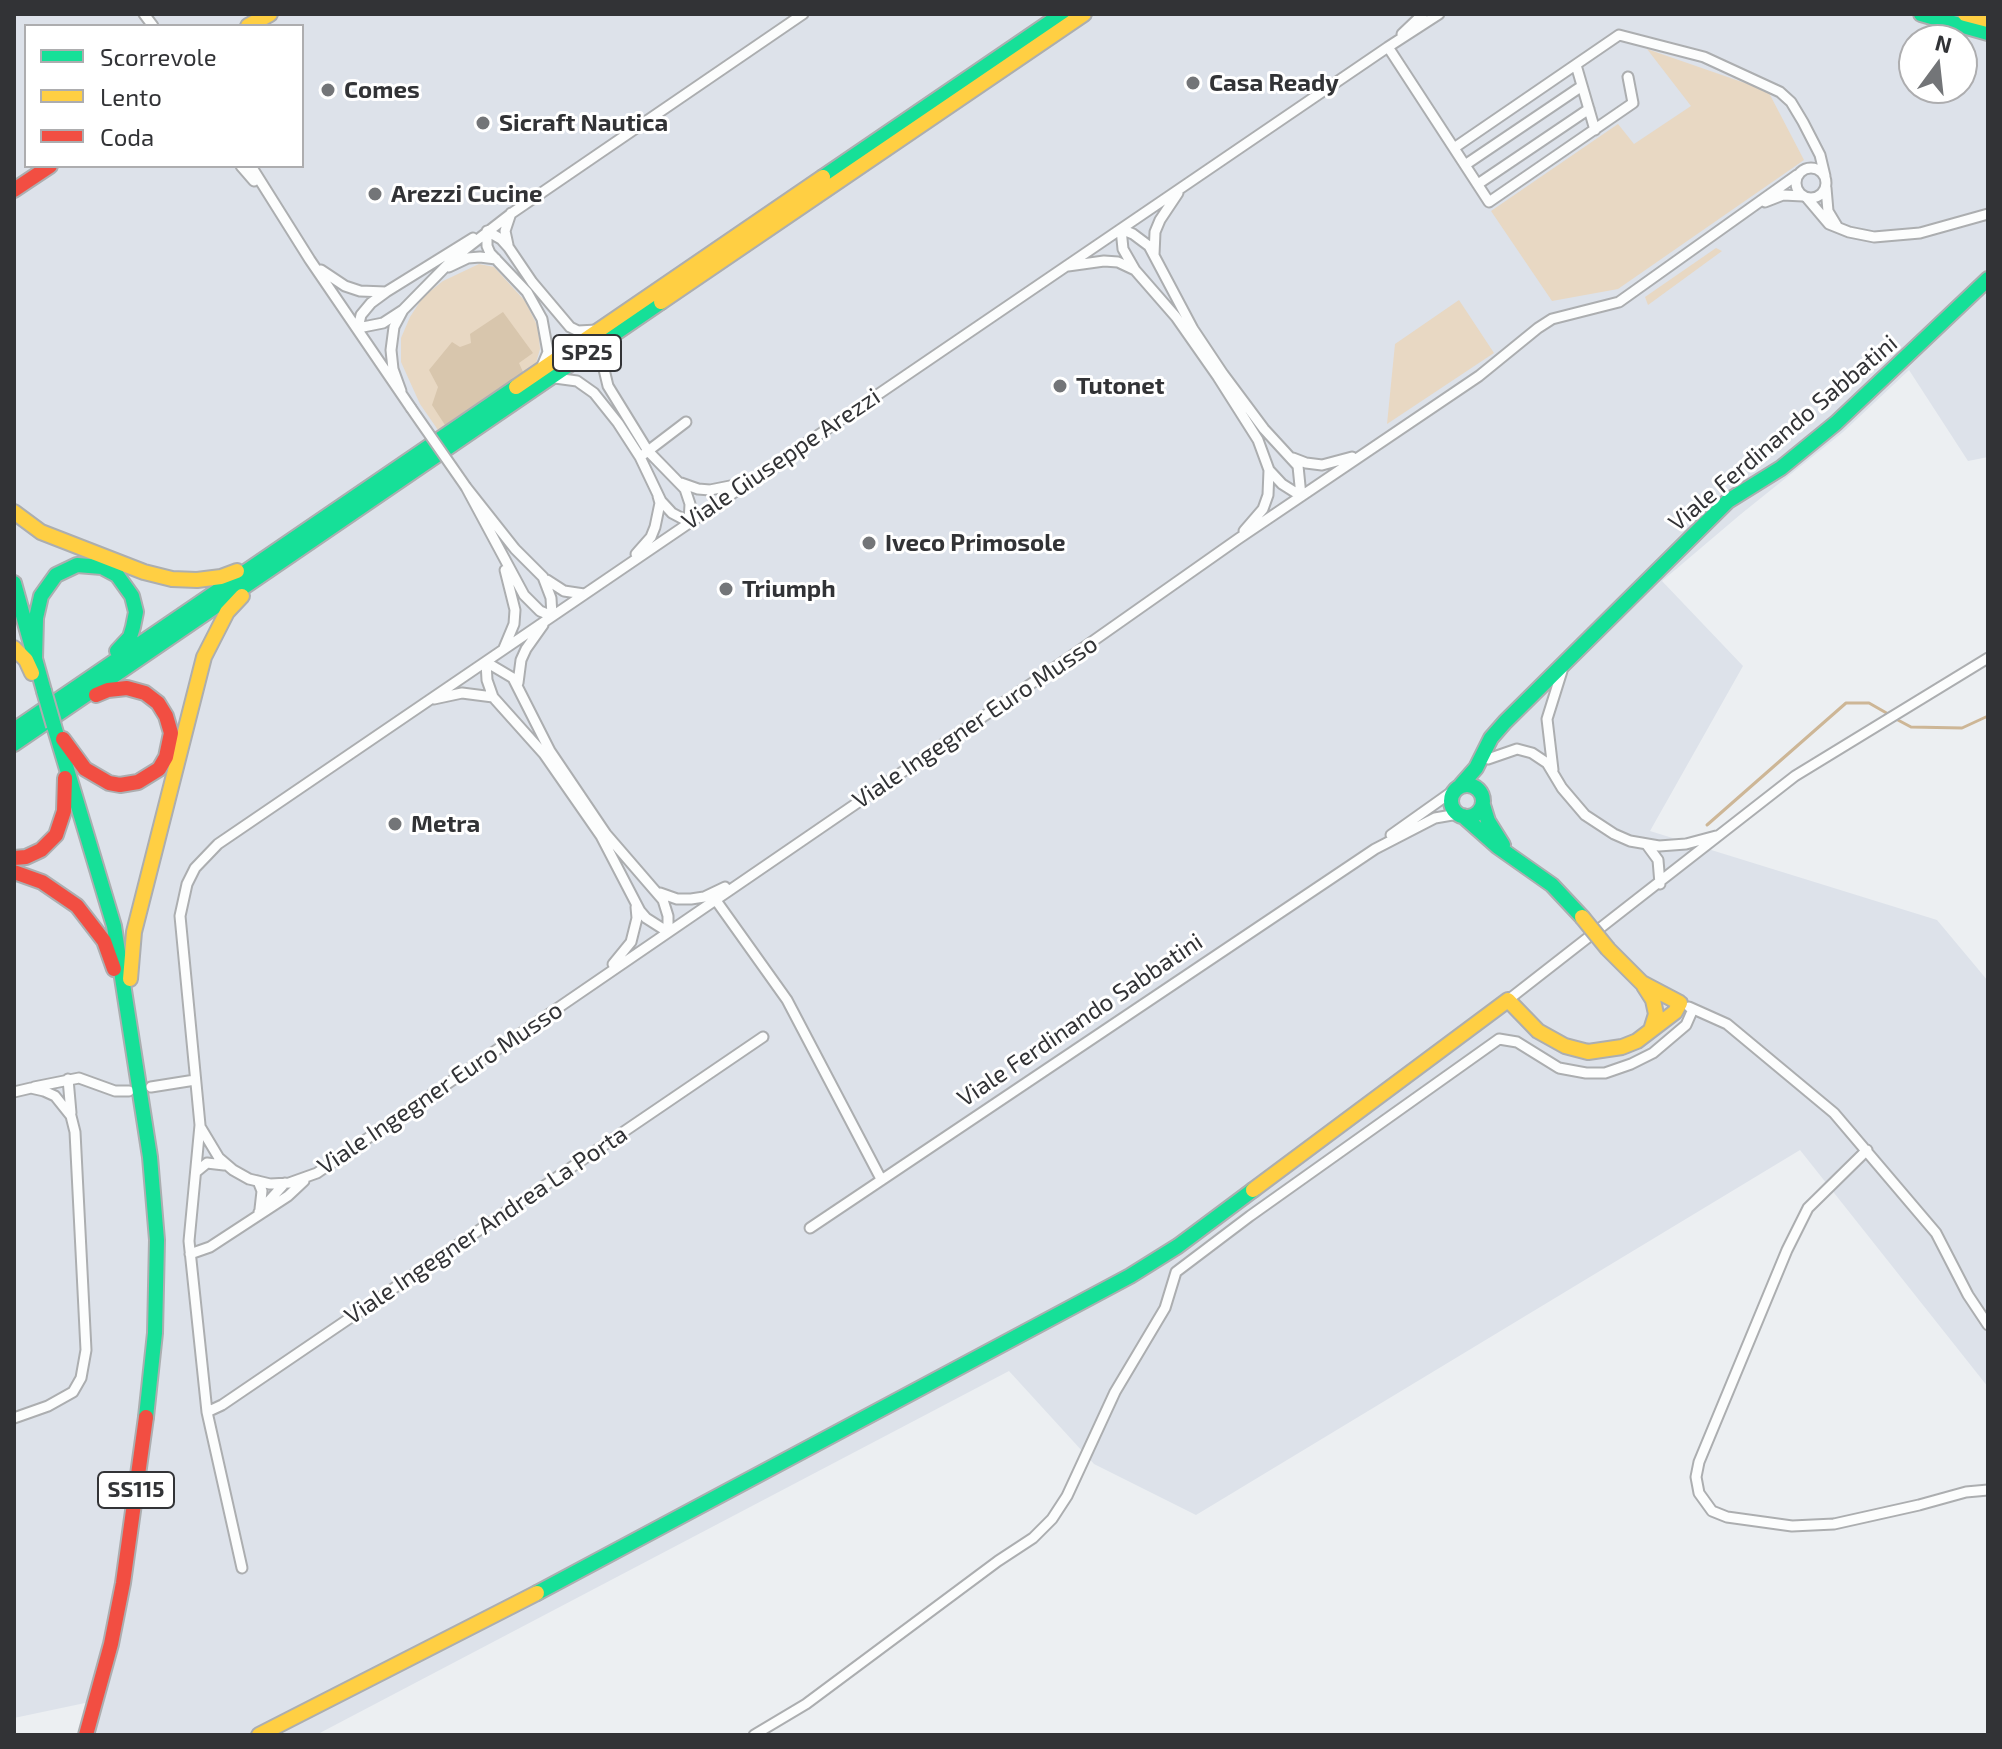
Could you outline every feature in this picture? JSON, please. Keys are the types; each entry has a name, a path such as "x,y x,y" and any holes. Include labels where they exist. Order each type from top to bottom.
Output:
{"main road":[{"path":"252,24 270,14"},
{"path":"870,152 1062,14"},
{"path":"870,152 1084,14"},
{"path":"1921,14 1988,33"},
{"path":"1965,14 1988,20"},
{"name":"SP25","path":"14,744 297,544 870,152"},
{"path":"14,190 47,168"},
{"name":"Viale Ferdinando Sabbatini","path":"1505,722 1728,501 1781,468 1836,423 1988,279"},
{"path":"14,512 41,532 144,572 172,579 221,577 297,544"},
{"path":"130,1019 134,932 204,657 227,612 244,594 281,568 297,544"},
{"name":"SP25","path":"15,729 100,669 297,544"},
{"path":"35,659 36,618 44,588 66,569 90,564 117,575 132,596 136,612 130,637 100,669"},
{"name":"SS115","path":"14,583 114,926 130,1019 154,1195 157,1240 155,1333 143,1447 111,1644 86,1735"},
{"path":"14,648 26,660 44,691"},
{"path":"54,726 85,769 102,781 130,784 146,779 159,769 166,757 171,733 166,716 152,698 138,690 118,688 73,704"},
{"path":"1460,815 1475,815 1483,802 1488,759 1505,722"},
{"path":"1505,722 1491,738 1476,768 1457,788 1451,804 1509,855 1552,885 1642,983 1653,1000 1656,1014 1651,1030"},
{"path":"14,858 26,857 41,850 56,835 64,811 65,761"},
{"path":"1457,788 1475,787 1488,821 1509,855"},
{"path":"14,872 51,887 84,914 104,941 130,1019"},
{"path":"259,1735 541,1591 1130,1276 1202,1228 1508,1000 1549,1039 1579,1051 1602,1051 1622,1047 1651,1030 1682,1004 1642,983"}],"street":[{"path":"358,328 383,323 403,310 433,278 487,231 803,14"},
{"path":"1388,47 1423,14"},
{"path":"1388,47 1439,14"},
{"path":"1454,148 1619,35 1704,57 1780,92 1791,102 1820,155 1828,211 1837,226"},
{"path":"1388,47 1489,202 1633,103 1628,77"},
{"name":"Viale Giuseppe Arezzi","path":"195,1080 181,934 181,903 195,868 218,844 1388,47"},
{"path":"1576,65 1595,130"},
{"path":"1465,165 1582,86"},
{"path":"1478,184 1589,109"},
{"path":"1813,141 1813,153 1807,168 1797,175 1797,189 1823,218 1849,232 1874,237 1920,233 1988,214"},
{"path":"243,168 272,202"},
{"path":"252,168 310,260 466,487 515,549 543,577 564,591 584,594"},
{"path":"1807,168 1816,168 1826,181"},
{"name":"Viale Ingegner Euro Musso","path":"200,1125 209,1144 226,1165 241,1175 258,1181 285,1183 306,1179 1479,376 1538,328 1552,319 1619,302 1797,175"},
{"path":"1758,205 1783,195 1805,197 1821,194 1826,181"},
{"path":"1154,255 1155,232 1182,187"},
{"path":"509,248 505,231 512,213"},
{"path":"1121,229 1141,239 1154,255 1193,329 1223,374 1264,429 1292,457 1301,474 1301,496"},
{"path":"1121,229 1123,249 1135,270 1176,317 1218,377 1252,429 1269,470 1271,484 1263,509 1238,539"},
{"path":"487,231 509,248 532,282 570,327 578,331 607,333 603,375 644,454 666,507 689,522"},
{"path":"487,231 487,246 527,292 542,319 548,352 543,376 570,379 590,389 644,454 686,486 725,489 750,480"},
{"path":"358,328 361,315 371,303 456,247 487,231"},
{"path":"433,278 468,258 497,259"},
{"path":"310,260 345,286 360,291 386,292"},
{"path":"1064,267 1104,261 1118,262 1135,270"},
{"path":"401,391 393,369 391,350 394,327 403,310"},
{"path":"644,454 686,422"},
{"path":"1292,457 1322,465 1366,452"},
{"path":"1269,470 1282,484 1301,496"},
{"path":"676,480 688,496 689,522"},
{"path":"466,487 524,595 550,618"},
{"path":"624,567 651,537 658,515 658,493"},
{"path":"486,527 508,578 515,610 511,634 503,650"},
{"path":"518,687 521,660 526,649 550,618 551,598 543,577"},
{"path":"1508,1000 1795,776 1988,658"},
{"path":"1554,773 1547,719 1556,682 1568,659"},
{"path":"486,662 505,671 518,687 534,722 582,798 623,855 657,891 666,908 668,932 646,918 601,836 536,744 493,697 487,680 486,662"},
{"path":"427,701 462,693 493,697"},
{"path":"1488,759 1517,749 1532,753 1547,763 1585,815 1614,834 1647,845 1686,844 1720,835"},
{"path":"1375,849 1457,788"},
{"path":"1375,849 1435,818 1460,815"},
{"path":"1647,845 1658,860 1660,884"},
{"name":"Viale Ferdinando Sabbatini","path":"810,1228 1375,849"},
{"path":"657,891 677,899 704,897 754,873"},
{"path":"715,899 787,1000 881,1179"},
{"path":"590,986 631,942 637,918 634,900"},
{"path":"1656,1014 1665,1002 1682,1004 1727,1024 1834,1113 1936,1233 1976,1309 1988,1325"},
{"path":"754,1735 806,1704 1033,1538 1052,1519 1085,1459 1115,1392 1165,1308 1176,1272 1499,1039 1517,1042 1559,1068 1605,1073 1653,1053 1686,1025 1682,1004"},
{"name":"Viale Ingegner Andrea La Porta","path":"207,1412 763,1037"},
{"path":"14,1092 79,1078 115,1091 129,1091"},
{"path":"14,1418 64,1399 73,1392 85,1366 75,1132 68,1079"},
{"path":"151,1087 195,1080 200,1125 190,1254 207,1412 242,1568"},
{"path":"31,1088 55,1096 71,1116"},
{"path":"1867,1150 1808,1208 1787,1250 1699,1462 1696,1477 1699,1493 1712,1511 1727,1517 1792,1526 1834,1524 1966,1492 1988,1490"},
{"path":"196,1172 207,1163 226,1165"},
{"path":"190,1254 210,1247 288,1196 306,1179"},
{"path":"258,1181 262,1191 260,1210"},
{"path":"285,1183 288,1196"},
{"path":"251,1220 285,1183"}],"shaded area":[{"path":"14,14 1988,14 1988,457 1968,461 1909,370 1843,432 1662,581 1743,666 1650,831 1937,920 1988,981 1988,1387 1800,1150 1196,1515 1094,1464 1009,1371 316,1735 94,1735 104,1699 14,1718"},
{"path":"1647,49 1768,91 1804,160 1618,289 1552,301 1491,211 1618,124 1634,144 1691,106"},
{"path":"1716,248 1722,251 1648,305 1645,297"},
{"path":"479,264 494,267 525,301 538,327 540,349 536,363 438,430 420,404 401,362 401,338 423,297 443,281"},
{"path":"1459,300 1494,353 1387,424 1395,344"},
{"path":"503,312 533,353 519,363 523,372 445,425 432,405 438,387 429,370 452,342 460,347 471,343 470,334"}],"waterway":[{"path":"1707,825 1846,703 1869,703 1890,715"},
{"path":"1896,719 1911,727 1962,728 1988,716"}],"traffic: fast":[{"path":"823,177 1062,14"},
{"path":"1921,14 1988,33"},
{"path":"1461,785 1476,768 1491,738 1505,722 1728,501 1781,468 1836,423 1988,279"},
{"path":"14,744 661,302"},
{"path":"14,730 516,387"},
{"path":"35,659 36,618 41,596 56,575 77,565 102,567 117,575 132,596 136,612 133,627 130,637 117,651"},
{"path":"14,583 44,691"},
{"path":"44,691 54,726"},
{"path":"54,726 114,926 150,1157 157,1240 155,1333 146,1417"},
{"path":"1467,785 1479,789 1483,801 1479,813 1467,817 1455,813 1451,801 1455,789 1467,785"},
{"path":"1483,805 1488,821 1503,845"},
{"path":"1463,816 1498,847 1552,885 1582,917"},
{"path":"537,1593 1130,1276 1178,1246 1253,1190"}],"traffic: slow":[{"path":"252,24 270,14"},
{"path":"661,302 1084,14"},
{"path":"1965,14 1988,20"},
{"path":"516,387 823,177"},
{"path":"14,512 41,532 144,572 172,579 197,580 237,571"},
{"path":"130,979 134,932 204,657 227,612 242,596"},
{"path":"14,648 26,660 32,673"},
{"path":"1582,917 1608,949"},
{"path":"1253,1190 1508,1000 1538,1031 1565,1046 1588,1052 1622,1047 1637,1041 1675,1012 1680,1003 1642,983 1608,949"},
{"path":"1644,986 1653,1000 1656,1014 1651,1030"},
{"path":"259,1735 537,1593"}],"traffic: jam":[{"path":"14,190 47,168"},
{"path":"63,739 85,769 109,783 138,782 159,769 166,757 171,733 158,703 145,693 127,688 96,695"},
{"path":"14,858 26,857 41,850 56,835 64,811 65,778"},
{"path":"14,872 42,882 77,906 104,941 114,969"},
{"path":"86,1735 111,1644 123,1583 146,1417"}],"place":[{"name":"Casa Ready","path":"1193,83"},
{"name":"Comes","path":"328,90"},
{"name":"Sicraft Nautica","path":"483,123"},
{"name":"Arezzi Cucine","path":"375,194"},
{"name":"Tutonet","path":"1060,386"},
{"name":"Iveco Primosole","path":"869,543"},
{"name":"Triumph","path":"726,589"},
{"name":"Metra","path":"395,824"}]}
